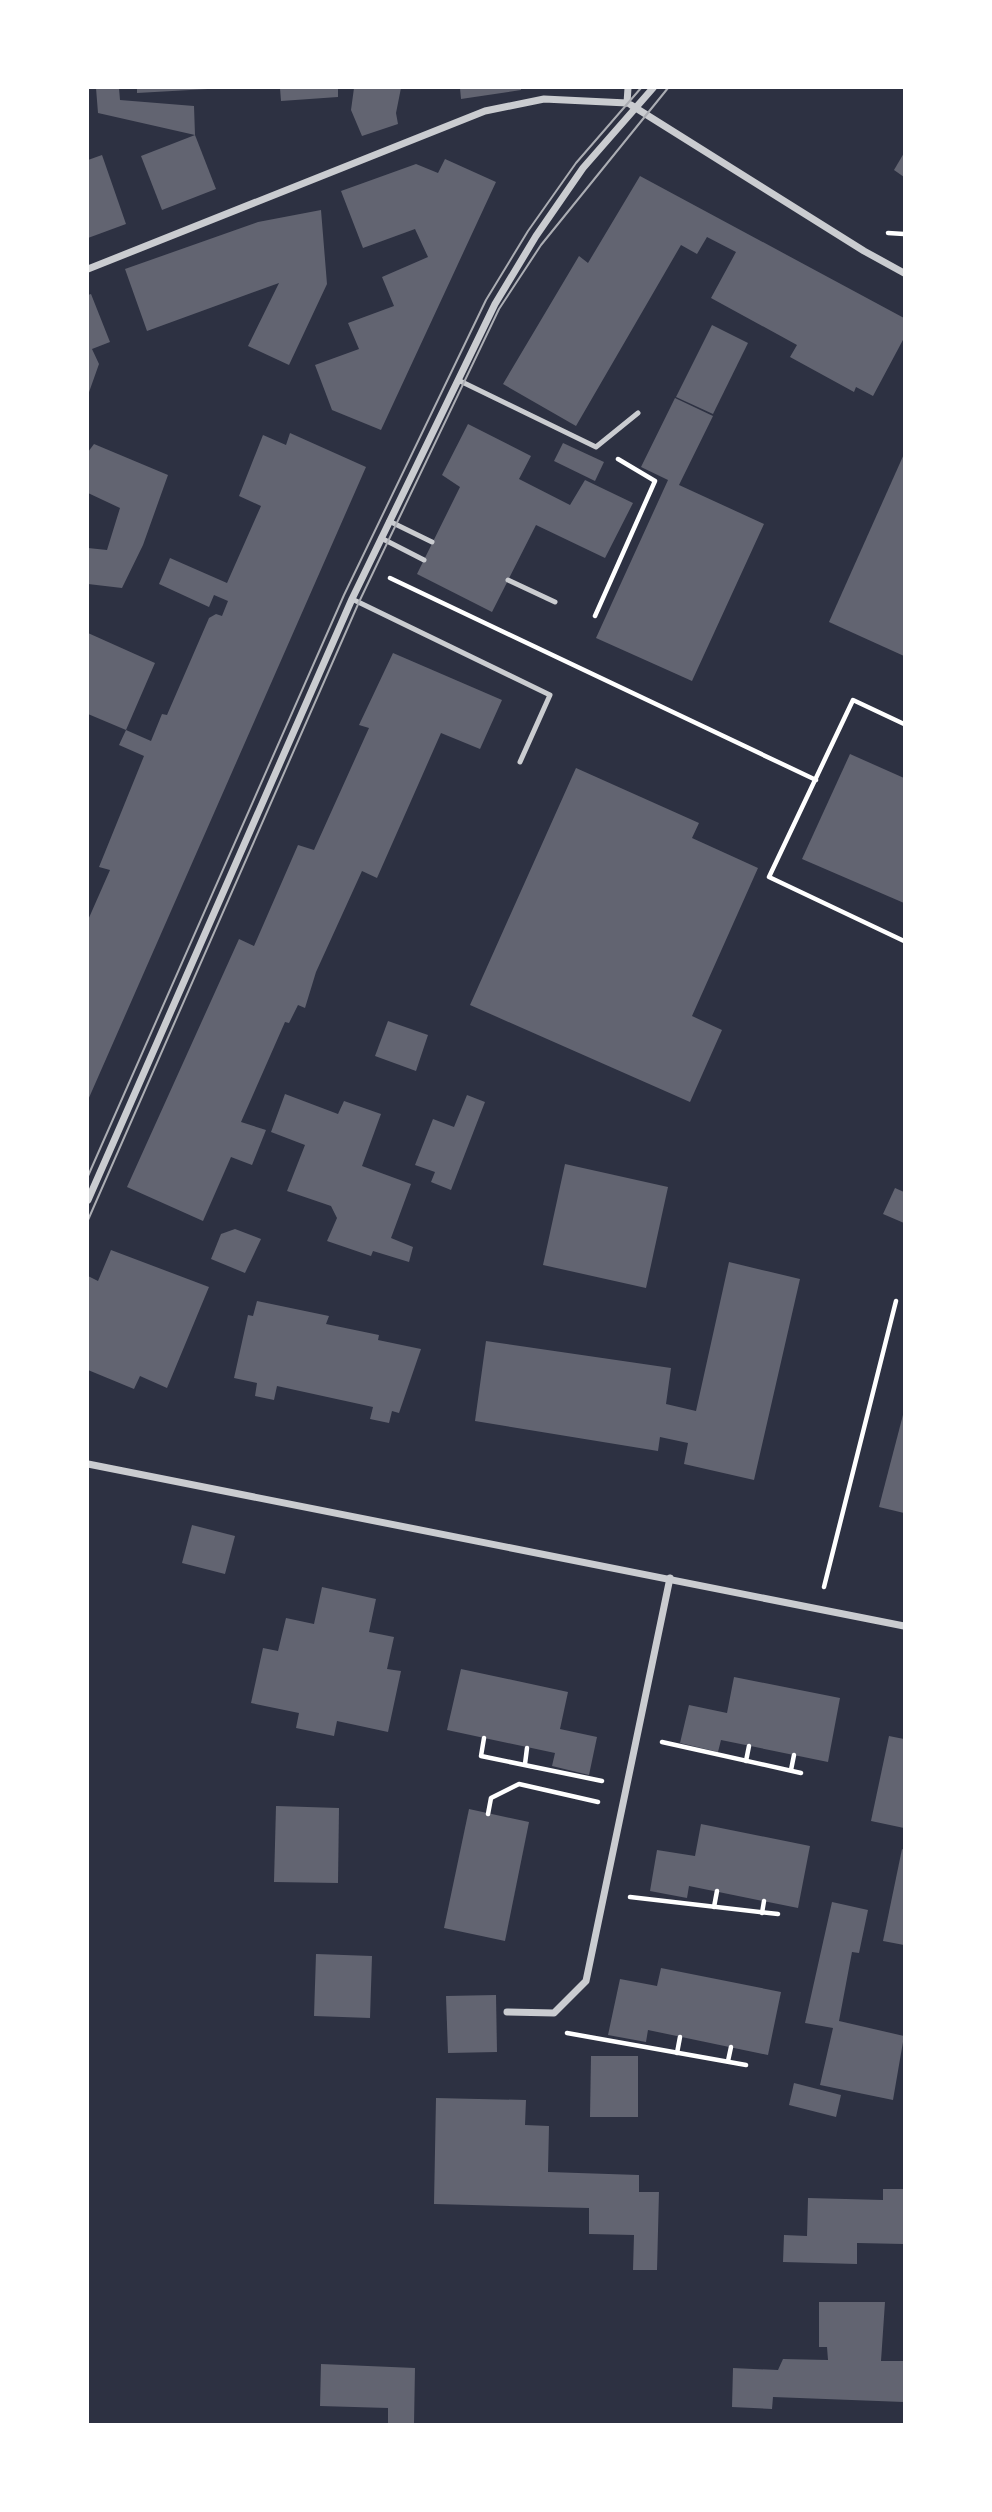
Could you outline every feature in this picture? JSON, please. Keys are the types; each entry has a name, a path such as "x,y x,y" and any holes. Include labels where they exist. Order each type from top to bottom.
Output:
{"street":[{"path":"628,88 631,106"},
{"path":"88,1200 352,599 495,304 536,236 583,168 631,106 653,88"},
{"path":"88,268 485,111 544,99 631,106 864,251 905,273"},
{"path":"88,1464 905,1626"},
{"path":"507,2012 554,2013 586,1981 670,1578"}],"lane":[{"path":"458,380 596,447 638,413"},
{"path":"389,521 432,542"},
{"path":"382,538 424,560"},
{"path":"508,580 555,602"},
{"path":"352,599 550,695 520,762"}],"path":[{"path":"595,616 655,481 596,447"},
{"path":"367,568 816,780"},
{"path":"905,724 853,700 769,877 905,941"},
{"path":"819,1608 895,1301"},
{"path":"637,1737 801,1773"},
{"path":"484,1738 481,1756 627,1786"},
{"path":"746,1761 749,1746"},
{"path":"525,1764 527,1748"},
{"path":"791,1770 794,1755"},
{"path":"488,1814 491,1798 519,1784 622,1807"},
{"path":"714,1907 717,1891"},
{"path":"605,1894 778,1914"},
{"path":"762,1913 764,1901"},
{"path":"554,2013 564,2033 746,2065"},
{"path":"677,2053 680,2037"},
{"path":"728,2062 731,2047"}],"building":[{"path":"96,88 119,88 120,100 194,106 195,135 98,113"},
{"path":"137,88 208,88 208,89 137,93"},
{"path":"280,88 338,88 338,97 281,101"},
{"path":"354,88 401,88 396,113 398,124 362,136 351,110"},
{"path":"460,88 521,88 521,90 461,99"},
{"path":"195,135 216,189 162,210 141,156"},
{"path":"904,153 904,177 894,170"},
{"path":"102,155 126,224 88,238 88,160"},
{"path":"445,159 496,182 381,430 332,410 315,365 359,349 348,323 394,306 382,277 428,257 415,229 363,248 341,191 416,164 438,173"},
{"path":"640,176 904,318 904,338 873,396 856,387 854,392 790,357 797,345 711,298 736,252 707,237 697,254 681,245 576,426 503,384 579,256 588,263"},
{"path":"321,210 327,284 289,365 248,346 279,283 147,331 125,269 258,222"},
{"path":"91,294 110,342 92,349 99,364 88,395 88,295"},
{"path":"712,325 748,343 713,414 676,397"},
{"path":"675,398 713,416 679,485 764,524 692,681 596,638 668,480 641,467"},
{"path":"468,424 531,456 519,479 570,505 585,480 633,503 605,558 536,525 492,612 417,574 460,487 442,475"},
{"path":"290,433 366,467 88,1100 88,920 110,870 99,867 144,756 119,745 126,730 151,741 162,714 167,715 209,618 216,614 222,616 228,601 214,595 209,607 159,584 170,558 227,583 261,506 239,496 263,435 286,445"},
{"path":"563,443 604,462 595,481 554,461"},
{"path":"94,444 168,475 143,545 122,588 88,584 88,548 107,550 120,508 88,493 88,452"},
{"path":"904,454 904,656 829,622"},
{"path":"88,633 155,663 126,730 88,714"},
{"path":"393,653 502,700 480,749 441,733 377,878 362,871 316,972 305,1008 298,1005 289,1023 285,1022 241,1122 266,1130 252,1165 231,1157 203,1221 127,1187 239,939 254,946 298,845 314,850 369,728 359,725"},
{"path":"850,754 904,778 904,903 802,859"},
{"path":"576,768 699,823 692,838 758,868 692,1016 722,1030 690,1102 470,1005"},
{"path":"388,1021 428,1035 416,1071 375,1056"},
{"path":"285,1094 338,1114 344,1101 381,1114 362,1166 411,1184 391,1238 413,1247 409,1262 373,1251 371,1256 327,1241 337,1218 331,1206 287,1191 305,1145 271,1132"},
{"path":"467,1095 485,1102 451,1190 431,1182 435,1172 415,1165 433,1119 454,1127"},
{"path":"565,1164 668,1187 646,1288 543,1265"},
{"path":"895,1188 904,1192 904,1223 883,1214"},
{"path":"235,1229 261,1239 245,1273 211,1259 221,1234"},
{"path":"111,1250 209,1287 167,1388 140,1376 134,1389 88,1370 88,1276 98,1281"},
{"path":"729,1262 800,1279 754,1480 684,1464 688,1443 660,1437 658,1451 475,1421 486,1341 671,1368 666,1404 696,1411"},
{"path":"257,1301 329,1316 326,1324 379,1335 378,1340 421,1349 399,1413 392,1411 389,1423 370,1419 373,1407 277,1386 274,1400 255,1396 257,1383 234,1378 248,1315 253,1316"},
{"path":"904,1411 904,1513 879,1507"},
{"path":"192,1525 235,1536 225,1574 182,1563"},
{"path":"322,1587 376,1599 369,1632 394,1637 387,1669 401,1671 388,1732 337,1721 334,1736 296,1728 299,1713 251,1703 263,1648 278,1651 286,1618 314,1624"},
{"path":"461,1669 568,1692 560,1729 597,1737 589,1775 552,1766 555,1753 447,1730"},
{"path":"734,1677 840,1698 828,1762 721,1740 718,1752 680,1743 689,1705 727,1713"},
{"path":"889,1736 904,1739 904,1828 871,1821"},
{"path":"276,1806 339,1808 338,1883 274,1882"},
{"path":"469,1809 529,1822 505,1941 444,1928"},
{"path":"701,1824 810,1846 798,1908 689,1886 687,1898 650,1891 657,1850 695,1856"},
{"path":"902,1849 904,1850 904,1945 883,1941"},
{"path":"832,1902 868,1910 859,1953 852,1952 839,2021 904,2036 893,2100 820,2085 833,2028 805,2023"},
{"path":"316,1954 372,1956 370,2018 314,2016"},
{"path":"661,1968 781,1992 768,2055 648,2030 646,2042 608,2035 620,1979 657,1986"},
{"path":"496,1995 497,2052 448,2053 446,1996"},
{"path":"591,2056 638,2056 638,2117 590,2117"},
{"path":"794,2083 841,2095 836,2117 789,2105"},
{"path":"436,2098 526,2100 525,2125 549,2126 548,2172 639,2175 639,2192 659,2192 657,2270 633,2270 634,2235 589,2234 589,2208 434,2204"},
{"path":"883,2189 904,2189 904,2244 857,2243 857,2264 783,2262 784,2235 807,2236 808,2198 883,2200"},
{"path":"819,2302 885,2302 881,2361 904,2361 904,2402 773,2397 772,2409 732,2407 733,2368 778,2370 783,2359 828,2360 827,2347 819,2347"},
{"path":"321,2364 415,2368 414,2424 388,2424 388,2408 320,2406"}],"tram line":[{"path":"88,1176 344,595 486,300 528,231 576,163 641,88"},
{"path":"88,1220 359,602 499,309 541,245 668,88"}]}
